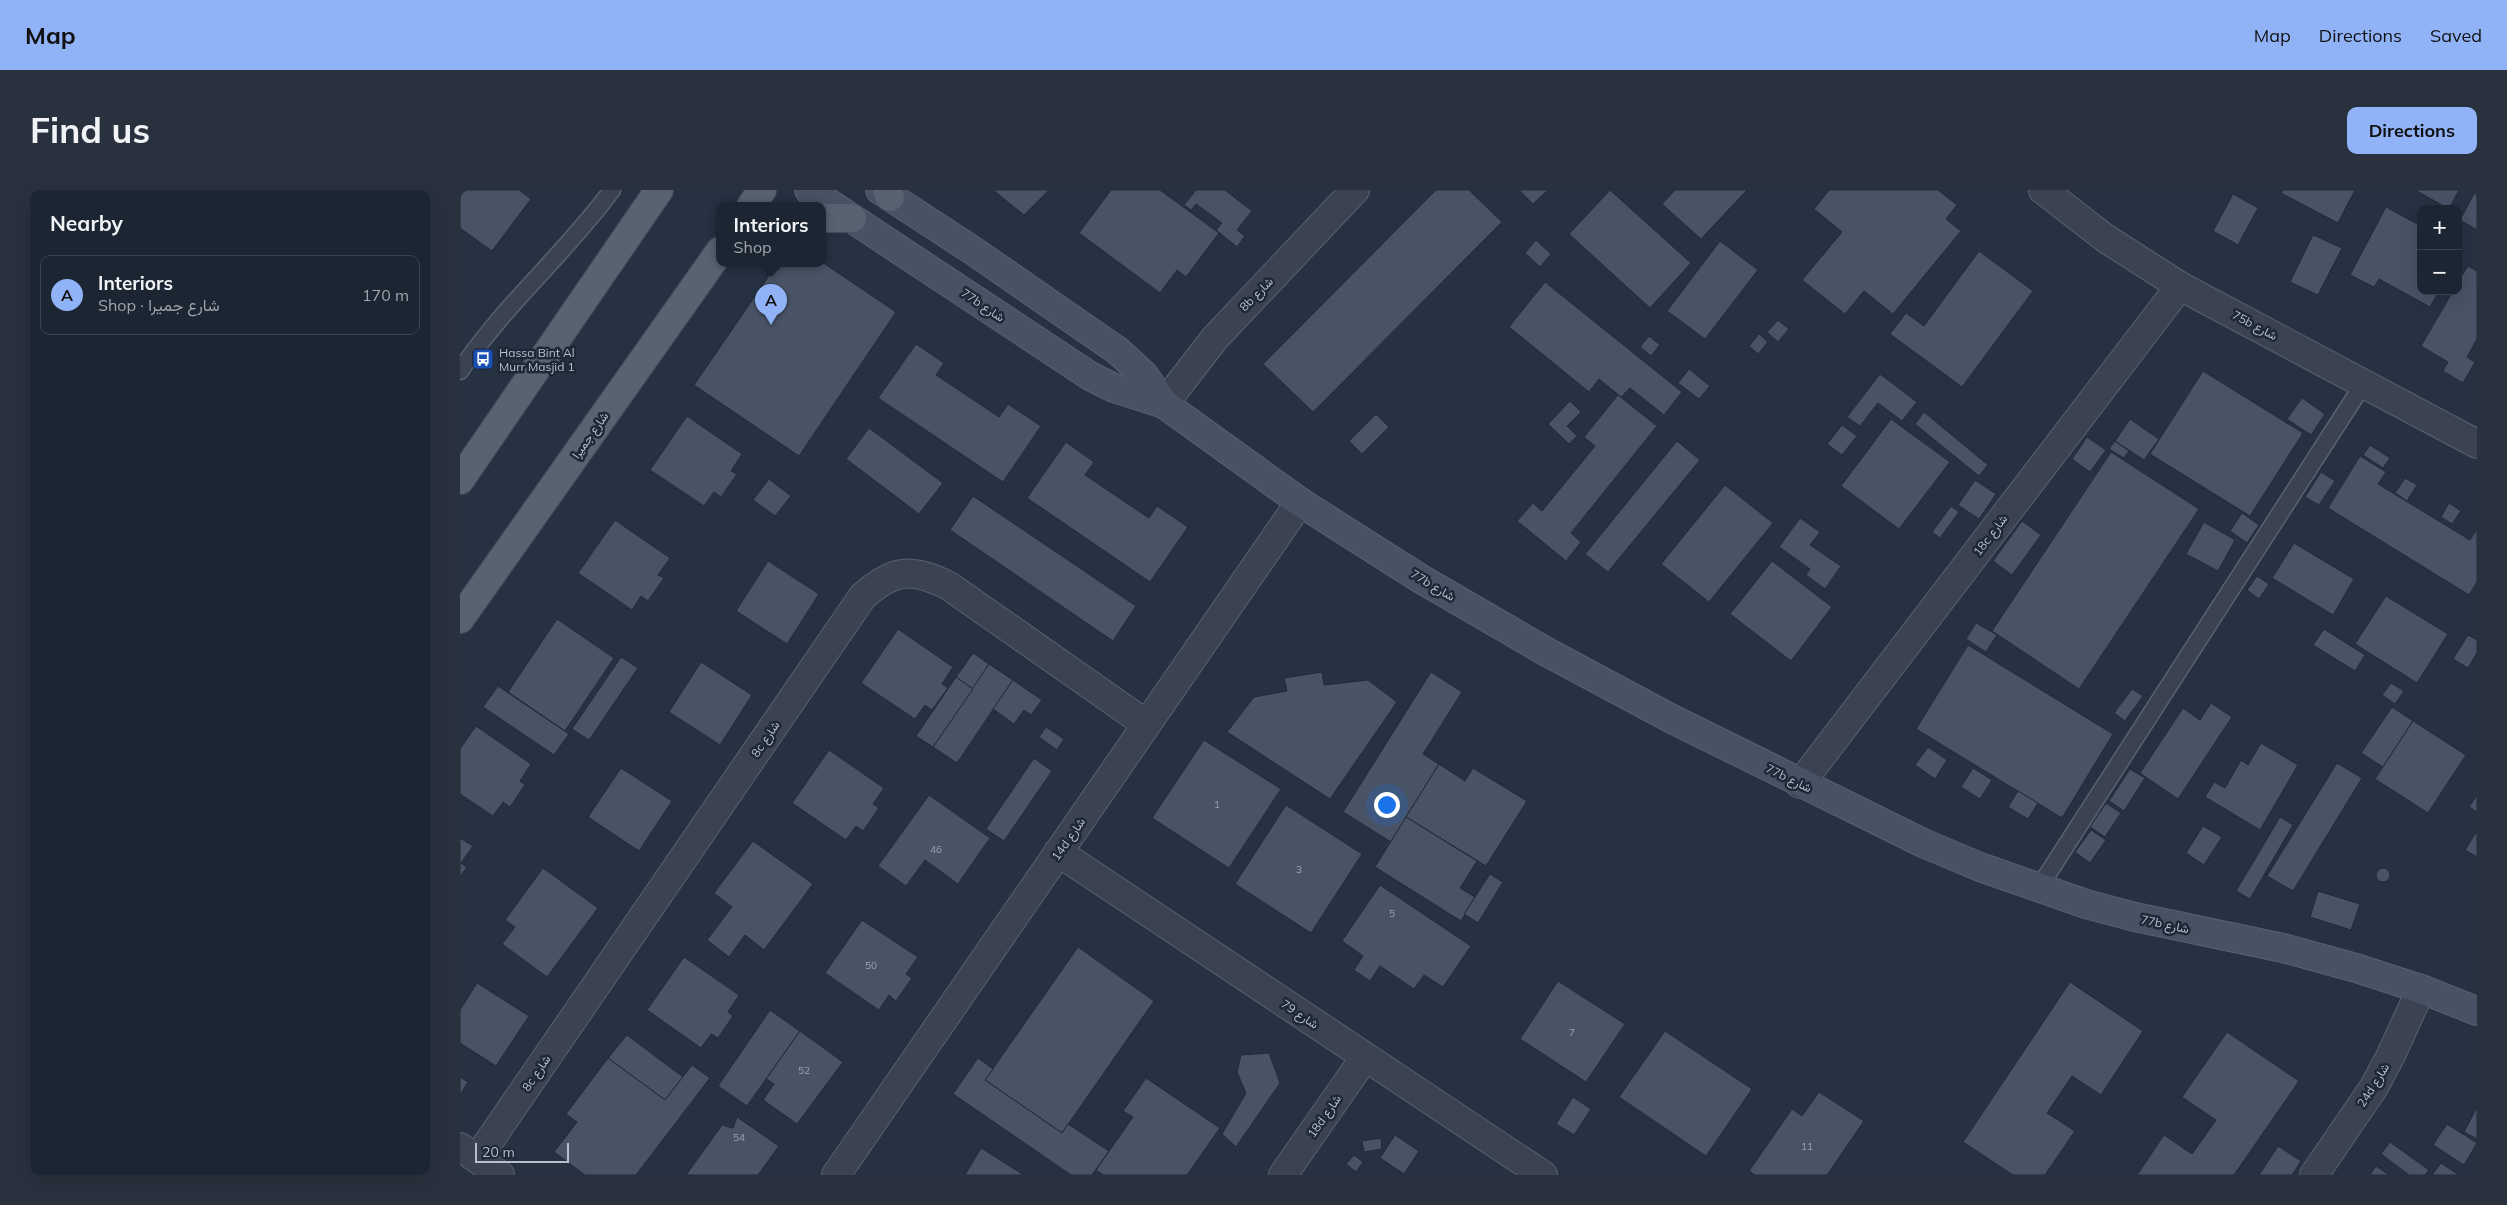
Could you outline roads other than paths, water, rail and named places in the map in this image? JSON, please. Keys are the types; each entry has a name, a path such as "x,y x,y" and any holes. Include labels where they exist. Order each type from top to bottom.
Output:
{"main road":[{"path":"460,480 659,190"},
{"path":"754,202 762,190"},
{"path":"826,218 852,218"},
{"name":"شارع جميرا","path":"460,619 716,256"}],"street":[{"name":"77b شارع","path":"810,190 1090,376 1114,388 1164,404 1300,502 1421,579 1545,651 1672,719 1800,784 1922,843 2038,889 2135,918 2292,950 2420,989 2477,1011"},
{"name":"8b شارع","path":"1164,404 1215,338 1355,190"},
{"name":"75b شارع","path":"2043,190 2105,238 2180,286 2477,444"},
{"name":"77b شارع","path":"886,192 1118,352 1144,375 1164,404"},
{"name":"18c شارع","path":"1800,784 2180,286"},
{"name":"14d شارع","path":"836,1175 1300,502"},
{"name":"8c شارع","path":"468,1153 863,596 881,580 904,573 928,575 1146,724"},
{"name":"شارع 79","path":"1058,852 1543,1175"},
{"name":"24d شارع","path":"2314,1175 2382,1071 2420,989"},
{"name":"18d شارع","path":"1283,1175 1365,1057"},
{"path":"468,1153 500,1175"}],"lane":[{"path":"460,371 512,302 577,233 612,190"},
{"path":"2038,889 2364,384"}],"place":[{"name":"Interiors","path":"771,325"},
{"name":"Hassa Bint Al Murr Masjid 1","path":"483,359"}]}
